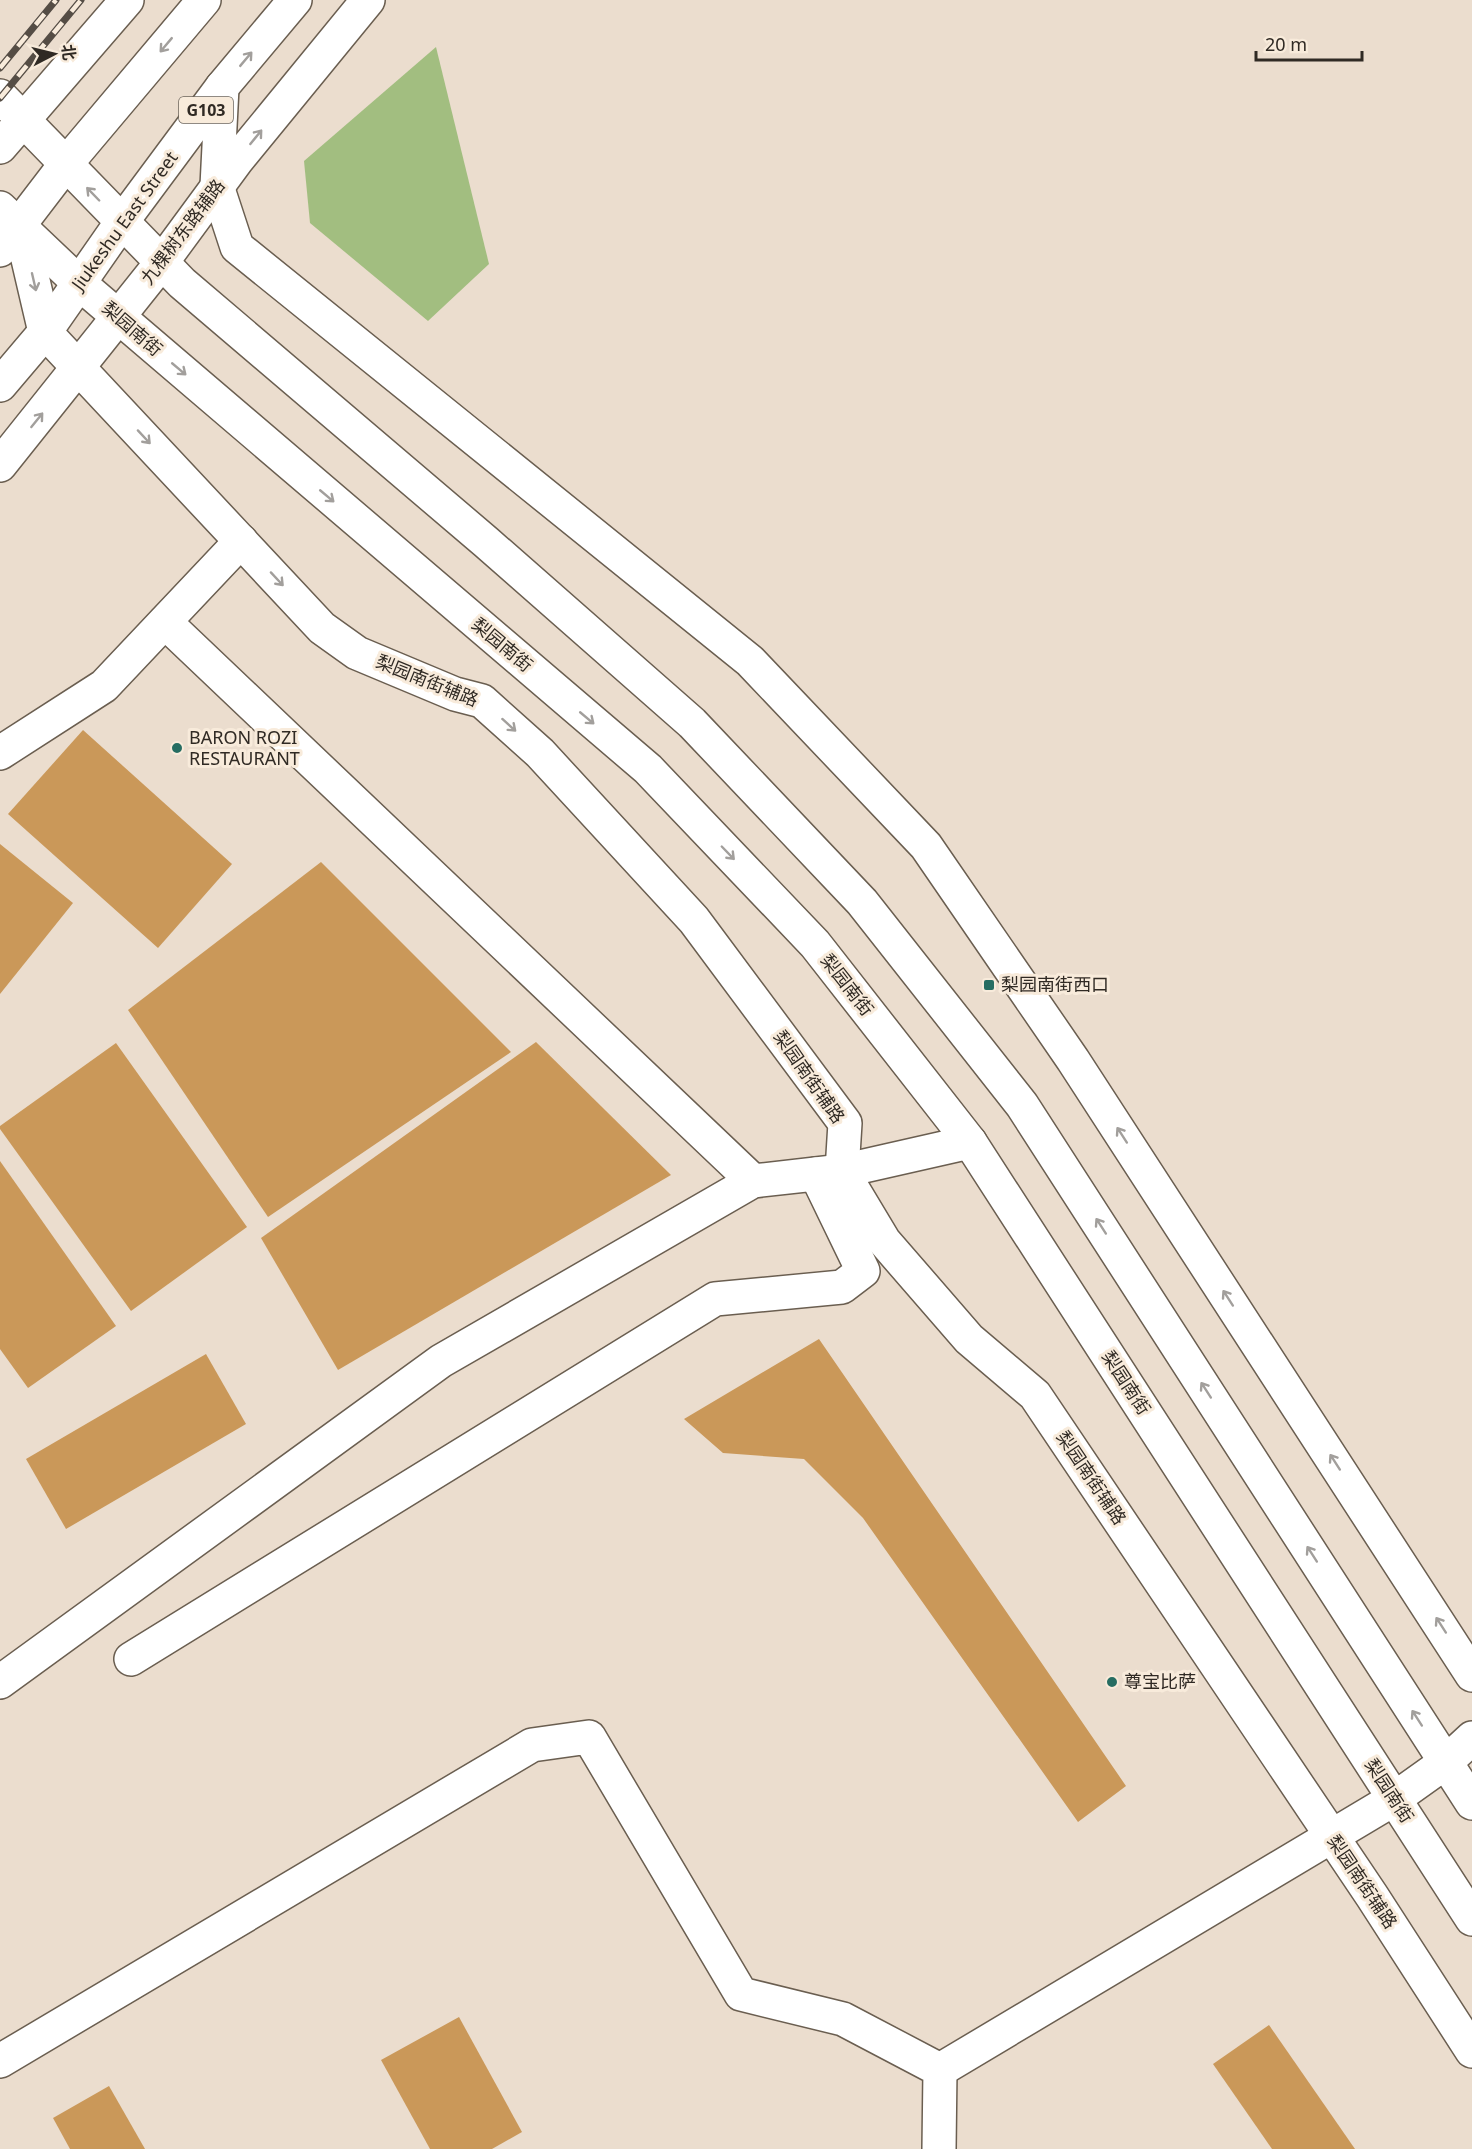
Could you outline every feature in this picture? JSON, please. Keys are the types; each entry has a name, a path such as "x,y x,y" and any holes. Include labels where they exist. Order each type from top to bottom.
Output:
{"main road":[{"path":"0,147 127,0"},
{"path":"0,250 10,217 65,165 204,0"},
{"name":"Jiukeshu East Street","path":"0,385 45,332 121,223 222,87 295,0"},
{"name":"九棵树东路辅路","path":"0,465 162,262 217,186 368,0"},
{"path":"222,87 217,186 237,247 750,661 926,846 1073,1060 1472,1675"},
{"path":"0,96 121,223 182,283 486,542 692,723 862,902 1022,1105 1472,1803"},
{"path":"10,217 45,332"},
{"name":"梨园南街","path":"10,217 79,284 648,769 815,944 970,1142 1472,1919"},
{"name":"梨园南街辅路","path":"45,332 322,628 357,653 454,694 482,701 540,753 694,920 846,1123 829,1172 884,1241 969,1339 1035,1395 1472,2050"},
{"path":"0,753 104,686 241,541"},
{"path":"165,622 753,1181"},
{"path":"0,1682 441,1361 753,1181 829,1172 970,1142"},
{"path":"131,1659 715,1299 842,1287 863,1271 829,1172"},
{"path":"0,2061 532,1745 589,1737 741,1994 843,2019 940,2070"},
{"path":"940,2070 1394,1799 1446,1762 1472,1738"},
{"path":"939,2149 940,2070"}],"green space":[{"path":"436,47 489,264 428,321 310,223 304,161"}],"building":[{"path":"83,730 232,864 158,948 8,814"},
{"path":"0,844 73,903 0,994"},
{"path":"321,862 511,1052 268,1217 128,1010"},
{"path":"536,1042 671,1175 338,1370 261,1238"},
{"path":"116,1043 247,1227 131,1311 0,1129 0,1126"},
{"path":"0,1161 116,1326 28,1388 0,1349"},
{"path":"819,1339 1126,1786 1078,1822 863,1518 804,1459 723,1453 684,1419"},
{"path":"206,1354 246,1424 66,1529 26,1459"},
{"path":"459,2017 522,2132 492,2149 430,2149 381,2060"},
{"path":"1269,2025 1355,2149 1272,2149 1213,2064"},
{"path":"109,2086 145,2149 70,2149 53,2118"}],"railway":[{"path":"0,68 56,0"},
{"path":"0,98 81,0"}],"place":[{"name":"BARON ROZI RESTAURANT","path":"177,748"},
{"name":"梨园南街西口","path":"989,985"},
{"name":"尊宝比萨","path":"1112,1682"}]}
